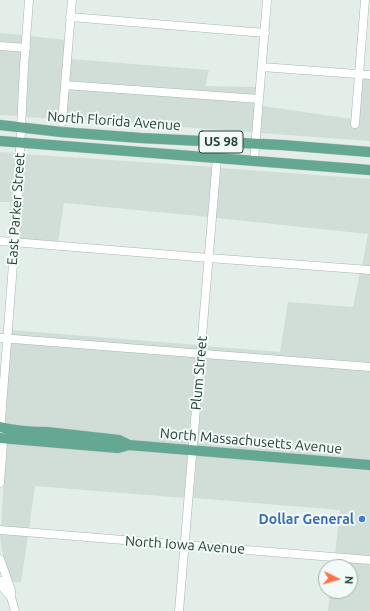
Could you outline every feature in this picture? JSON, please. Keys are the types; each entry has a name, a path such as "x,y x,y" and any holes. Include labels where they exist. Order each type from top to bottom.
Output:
{"main road":[{"name":"North Florida Avenue","path":"0,125 160,140 256,143 370,152"},
{"name":"North Florida Avenue","path":"0,141 370,170"},
{"name":"North Massachusetts Avenue","path":"0,427 119,440 129,445"},
{"name":"North Massachusetts Avenue","path":"0,438 118,448 129,445 370,465"}],"street":[{"name":"East Parker Street","path":"0,433 3,338 15,242 30,0"},
{"path":"62,122 72,0"},
{"path":"254,161 267,0"},
{"path":"355,124 365,0"},
{"path":"70,17 264,33"},
{"path":"0,46 26,48"},
{"path":"262,67 370,75"},
{"path":"65,85 259,99"},
{"name":"Plum Street","path":"179,611 218,158"},
{"path":"0,241 370,270"},
{"path":"3,338 370,367"},
{"path":"0,438 3,443 0,483"},
{"name":"North Iowa Avenue","path":"0,530 370,560"},
{"path":"0,559 12,590 11,597 15,611"},
{"path":"0,581 4,589 11,597"}],"shaded area":[{"path":"0,33 23,35 22,44 0,42"},
{"path":"30,36 65,40 58,119 26,117"},
{"path":"0,49 22,51 18,116 0,115"},
{"path":"71,59 209,70 205,86 257,87 256,96 69,82"},
{"path":"362,78 370,78 370,141 260,133 263,106 352,119 351,127 358,128"},
{"path":"68,89 255,102 253,132 65,119"},
{"path":"0,152 16,153 11,238 10,202 0,202"},
{"path":"24,154 214,167 209,217 64,203 58,242 19,239"},
{"path":"221,168 370,179 370,266 362,266 368,234 216,218"},
{"path":"360,272 370,273 370,363 205,351 205,346 280,352 288,302 353,307"},
{"path":"11,330 198,345 197,350 11,336"},
{"path":"10,342 197,357 189,447 132,442 4,424"},
{"path":"204,357 370,370 370,462 197,447"},
{"path":"6,441 188,453 185,498 35,486 29,529 1,527"},
{"path":"196,454 370,468 370,557 335,554 340,510 193,498"},
{"path":"0,534 28,536 21,582 12,582 3,555"},
{"path":"358,562 370,563 370,611 328,611 329,599 358,599"}],"place":[{"name":"Dollar General","path":"362,519"}]}
